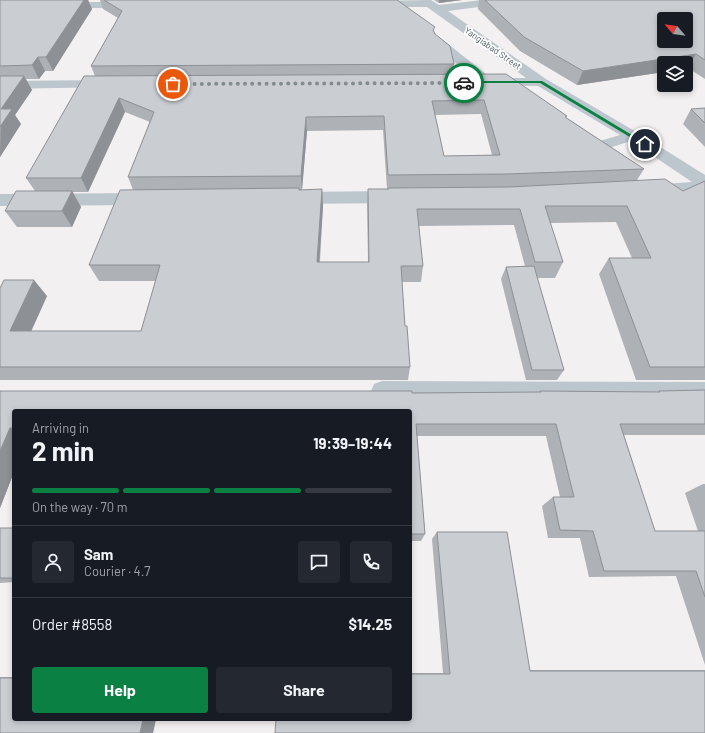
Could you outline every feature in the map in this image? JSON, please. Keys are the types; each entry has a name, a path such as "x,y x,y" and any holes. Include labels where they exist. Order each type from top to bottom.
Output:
{"street":[{"path":"362,4 383,2 430,4 510,0"},
{"name":"Yangiabad Street","path":"430,4 541,82 633,136 705,183"},
{"path":"0,5 142,5"},
{"path":"439,43 488,82"},
{"path":"464,83 541,82"},
{"path":"0,85 126,84"},
{"path":"627,167 596,147 633,136"},
{"path":"635,190 705,187"},
{"path":"277,198 409,197"},
{"path":"0,200 166,199"},
{"path":"362,391 705,392"}],"building":[{"path":"0,0 84,0 46,57 38,57 32,65 0,66"},
{"path":"104,0 397,0 435,27 433,30 435,34 450,46 454,64 91,66 122,11"},
{"path":"485,0 705,0 705,60 696,54 683,56 657,56 657,60 583,71 524,37"},
{"path":"506,74 567,116 565,117 644,169 507,174 388,175 384,116 306,117 301,176 128,177 154,112 119,98 81,178 26,178 84,76","holes":["484,100 500,155 444,156 432,101"]},
{"path":"0,76 24,76 1,109 12,109 0,127"},
{"path":"705,108 705,123 691,109"},
{"path":"665,179 683,191 705,181 705,367 650,367 609,258 651,258 627,206 545,206 563,262 535,262 520,209 417,209 423,266 401,266 405,326 407,326 410,367 0,367 0,288 4,280 34,280 10,331 141,331 160,265 89,265 120,190 322,189 317,262 369,262 368,189 509,187"},
{"path":"16,191 72,191 62,211 5,211"},
{"path":"534,266 564,370 532,370 506,267"},
{"path":"705,390 705,424 620,424 655,531 705,531 705,597 696,571 604,571 593,531 560,530 553,497 574,497 556,424 416,424 425,534 412,534 412,409 12,409 12,428 10,428 0,451 0,391 412,391 412,393 541,392 540,391 660,392 659,391"},
{"path":"0,528 12,528 12,578 0,578"},
{"path":"437,532 507,532 530,671 705,671 705,733 275,733 276,721 412,721 412,674 450,674"},
{"path":"0,678 12,678 12,721 143,721 140,733 0,733"}],"way so far":[{"path":"173,84 464,83"}],"route":[{"path":"464,83 541,82 645,144"}]}
